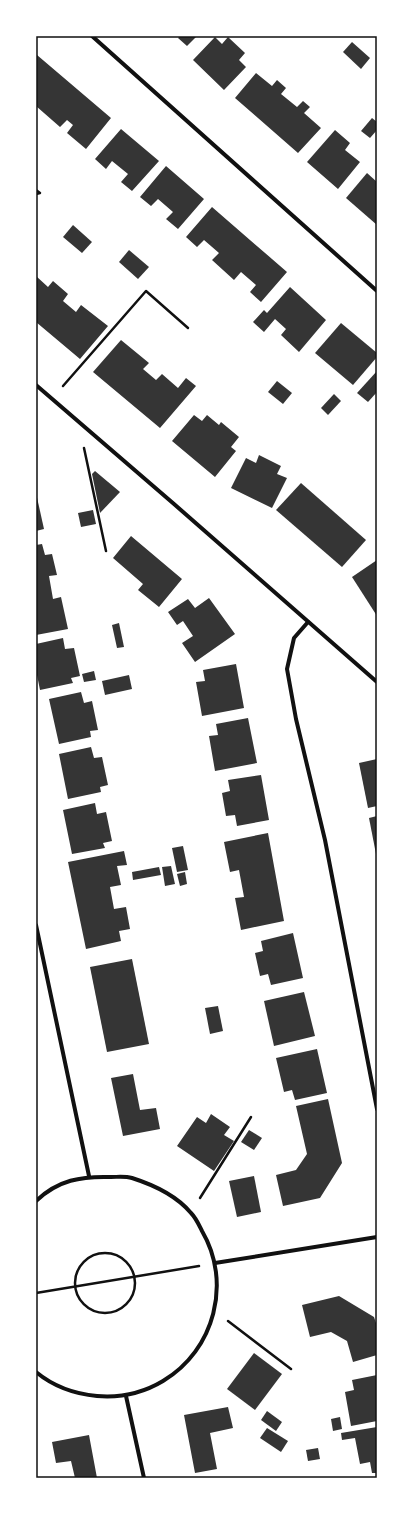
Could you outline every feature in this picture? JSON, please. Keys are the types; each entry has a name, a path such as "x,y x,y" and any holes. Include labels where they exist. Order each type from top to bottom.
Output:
{"street":[{"path":"92,36 377,291"},
{"path":"36,385 377,682"},
{"path":"308,622 294,638 286,669 296,719 325,840 377,1109"},
{"path":"36,925 89,1176"},
{"path":"36,1201 44,1194 66,1182 89,1176 128,1177 149,1183 169,1194 191,1212 208,1241 215,1263 218,1291 215,1311 206,1335 199,1348 187,1363 172,1375 150,1388 126,1396 106,1397 87,1395 63,1388 36,1372"},
{"path":"215,1263 377,1237"},
{"path":"126,1396 144,1478"}],"path":[{"path":"36,190 40,193 36,194"},
{"path":"52,398 146,290 188,328"},
{"path":"78,421 106,551"},
{"path":"191,1212 251,1117"},
{"path":"100,1254 115,1255 122,1259 128,1264 134,1277 134,1291 128,1303 110,1313 96,1312 90,1309 80,1300 75,1287 77,1272 81,1266 86,1260 100,1254"},
{"path":"36,1293 215,1263"},
{"path":"215,1311 291,1368"}],"building":[{"path":"180,36 197,36 187,46 178,38"},
{"path":"215,37 222,44 228,37 245,53 239,60 246,67 224,90 193,60"},
{"path":"352,42 370,58 361,69 343,52"},
{"path":"37,55 111,118 86,149 67,133 73,125 67,120 60,127 36,106"},
{"path":"256,73 272,86 277,80 286,88 281,94 297,107 303,101 310,107 304,113 321,128 298,153 235,98"},
{"path":"372,118 377,122 377,130 370,138 361,131"},
{"path":"121,129 159,161 132,191 121,182 128,174 112,161 106,169 95,159"},
{"path":"335,130 350,143 345,150 360,162 338,189 307,162"},
{"path":"166,166 204,199 178,229 166,219 173,212 158,199 151,206 140,197"},
{"path":"367,173 377,182 377,225 346,198"},
{"path":"212,207 287,272 261,302 250,292 256,285 241,272 234,280 212,260 219,253 204,240 197,247 186,237"},
{"path":"73,225 92,242 82,253 63,237"},
{"path":"129,250 149,267 138,279 119,262"},
{"path":"36,276 48,287 53,281 68,294 63,301 76,312 81,305 108,326 80,359 36,322"},
{"path":"290,287 326,320 299,352 281,335 286,329 275,319 264,332 253,322 264,310 267,313"},
{"path":"341,323 377,353 377,357 353,385 315,353"},
{"path":"121,340 149,363 143,369 156,380 162,374 178,388 186,378 196,386 160,428 93,372"},
{"path":"377,371 377,392 368,402 357,393"},
{"path":"277,381 292,393 283,404 268,392"},
{"path":"334,394 341,401 328,415 321,408"},
{"path":"194,415 202,421 207,415 219,425 221,422 239,437 231,447 236,451 215,477 172,441"},
{"path":"259,455 281,466 277,474 287,478 272,508 231,488 246,458 256,463"},
{"path":"95,471 120,492 100,513 92,474"},
{"path":"301,483 366,540 342,567 276,510"},
{"path":"36,493 44,529 36,531"},
{"path":"93,510 96,524 81,527 78,513"},
{"path":"131,536 182,579 159,607 138,590 143,584 113,558"},
{"path":"42,544 45,555 52,554 57,575 49,576 53,599 61,597 68,629 36,635 36,545"},
{"path":"377,560 377,616 352,577"},
{"path":"209,598 235,634 195,662 182,643 193,636 183,621 177,625 168,612 188,599 195,608"},
{"path":"119,623 124,647 117,648 112,625"},
{"path":"63,638 65,649 74,648 80,676 71,678 73,683 40,690 36,670 36,644"},
{"path":"236,664 244,708 202,716 196,682 205,681 203,670"},
{"path":"94,671 96,680 84,682 82,674"},
{"path":"129,675 132,689 105,695 102,681"},
{"path":"81,692 84,703 92,701 98,730 90,731 91,737 59,744 49,699"},
{"path":"248,718 257,763 215,771 209,736 218,735 216,724"},
{"path":"91,747 94,758 102,757 108,785 100,787 101,792 68,799 59,754"},
{"path":"377,759 377,806 368,808 359,763"},
{"path":"261,775 269,820 237,826 235,815 226,816 222,793 230,791 228,780"},
{"path":"95,803 97,814 106,812 112,841 103,843 105,848 72,854 63,810"},
{"path":"377,816 377,853 376,854 369,818"},
{"path":"268,833 284,921 241,930 235,898 244,897 239,870 230,872 224,842"},
{"path":"183,846 188,870 177,872 172,848"},
{"path":"124,851 127,865 117,866 121,885 110,887 114,909 126,907 130,929 119,931 121,941 86,949 68,862"},
{"path":"171,866 175,884 165,886 162,867"},
{"path":"159,867 161,875 133,880 132,872"},
{"path":"185,872 187,884 180,886 177,874"},
{"path":"293,933 303,978 271,985 268,974 260,976 255,953 263,951 261,941"},
{"path":"132,959 149,1044 107,1052 90,967"},
{"path":"304,992 315,1036 274,1046 264,1001"},
{"path":"218,1006 223,1031 210,1034 205,1008"},
{"path":"317,1049 327,1093 295,1100 292,1090 284,1092 276,1058"},
{"path":"133,1074 140,1110 156,1108 160,1129 123,1136 111,1078"},
{"path":"328,1099 342,1163 320,1198 283,1206 276,1175 296,1170 307,1154 296,1106"},
{"path":"211,1114 230,1127 224,1135 234,1141 214,1171 177,1146 197,1117 206,1123"},
{"path":"249,1130 262,1138 254,1150 241,1142"},
{"path":"254,1176 261,1212 237,1217 229,1181"},
{"path":"339,1296 374,1317 377,1326 377,1355 353,1362 347,1341 331,1332 310,1337 302,1305"},
{"path":"254,1353 282,1374 255,1410 227,1389"},
{"path":"377,1375 377,1421 351,1426 345,1392 354,1390 352,1380"},
{"path":"228,1407 233,1428 210,1433 217,1469 195,1473 184,1415"},
{"path":"267,1411 282,1422 276,1431 261,1420"},
{"path":"340,1417 342,1429 333,1431 331,1419"},
{"path":"377,1427 377,1473 372,1473 370,1462 360,1464 355,1438 342,1440 341,1433"},
{"path":"267,1428 288,1441 281,1452 260,1438"},
{"path":"89,1435 97,1478 75,1478 71,1461 56,1463 52,1442"},
{"path":"318,1448 320,1459 308,1461 306,1450"}]}
